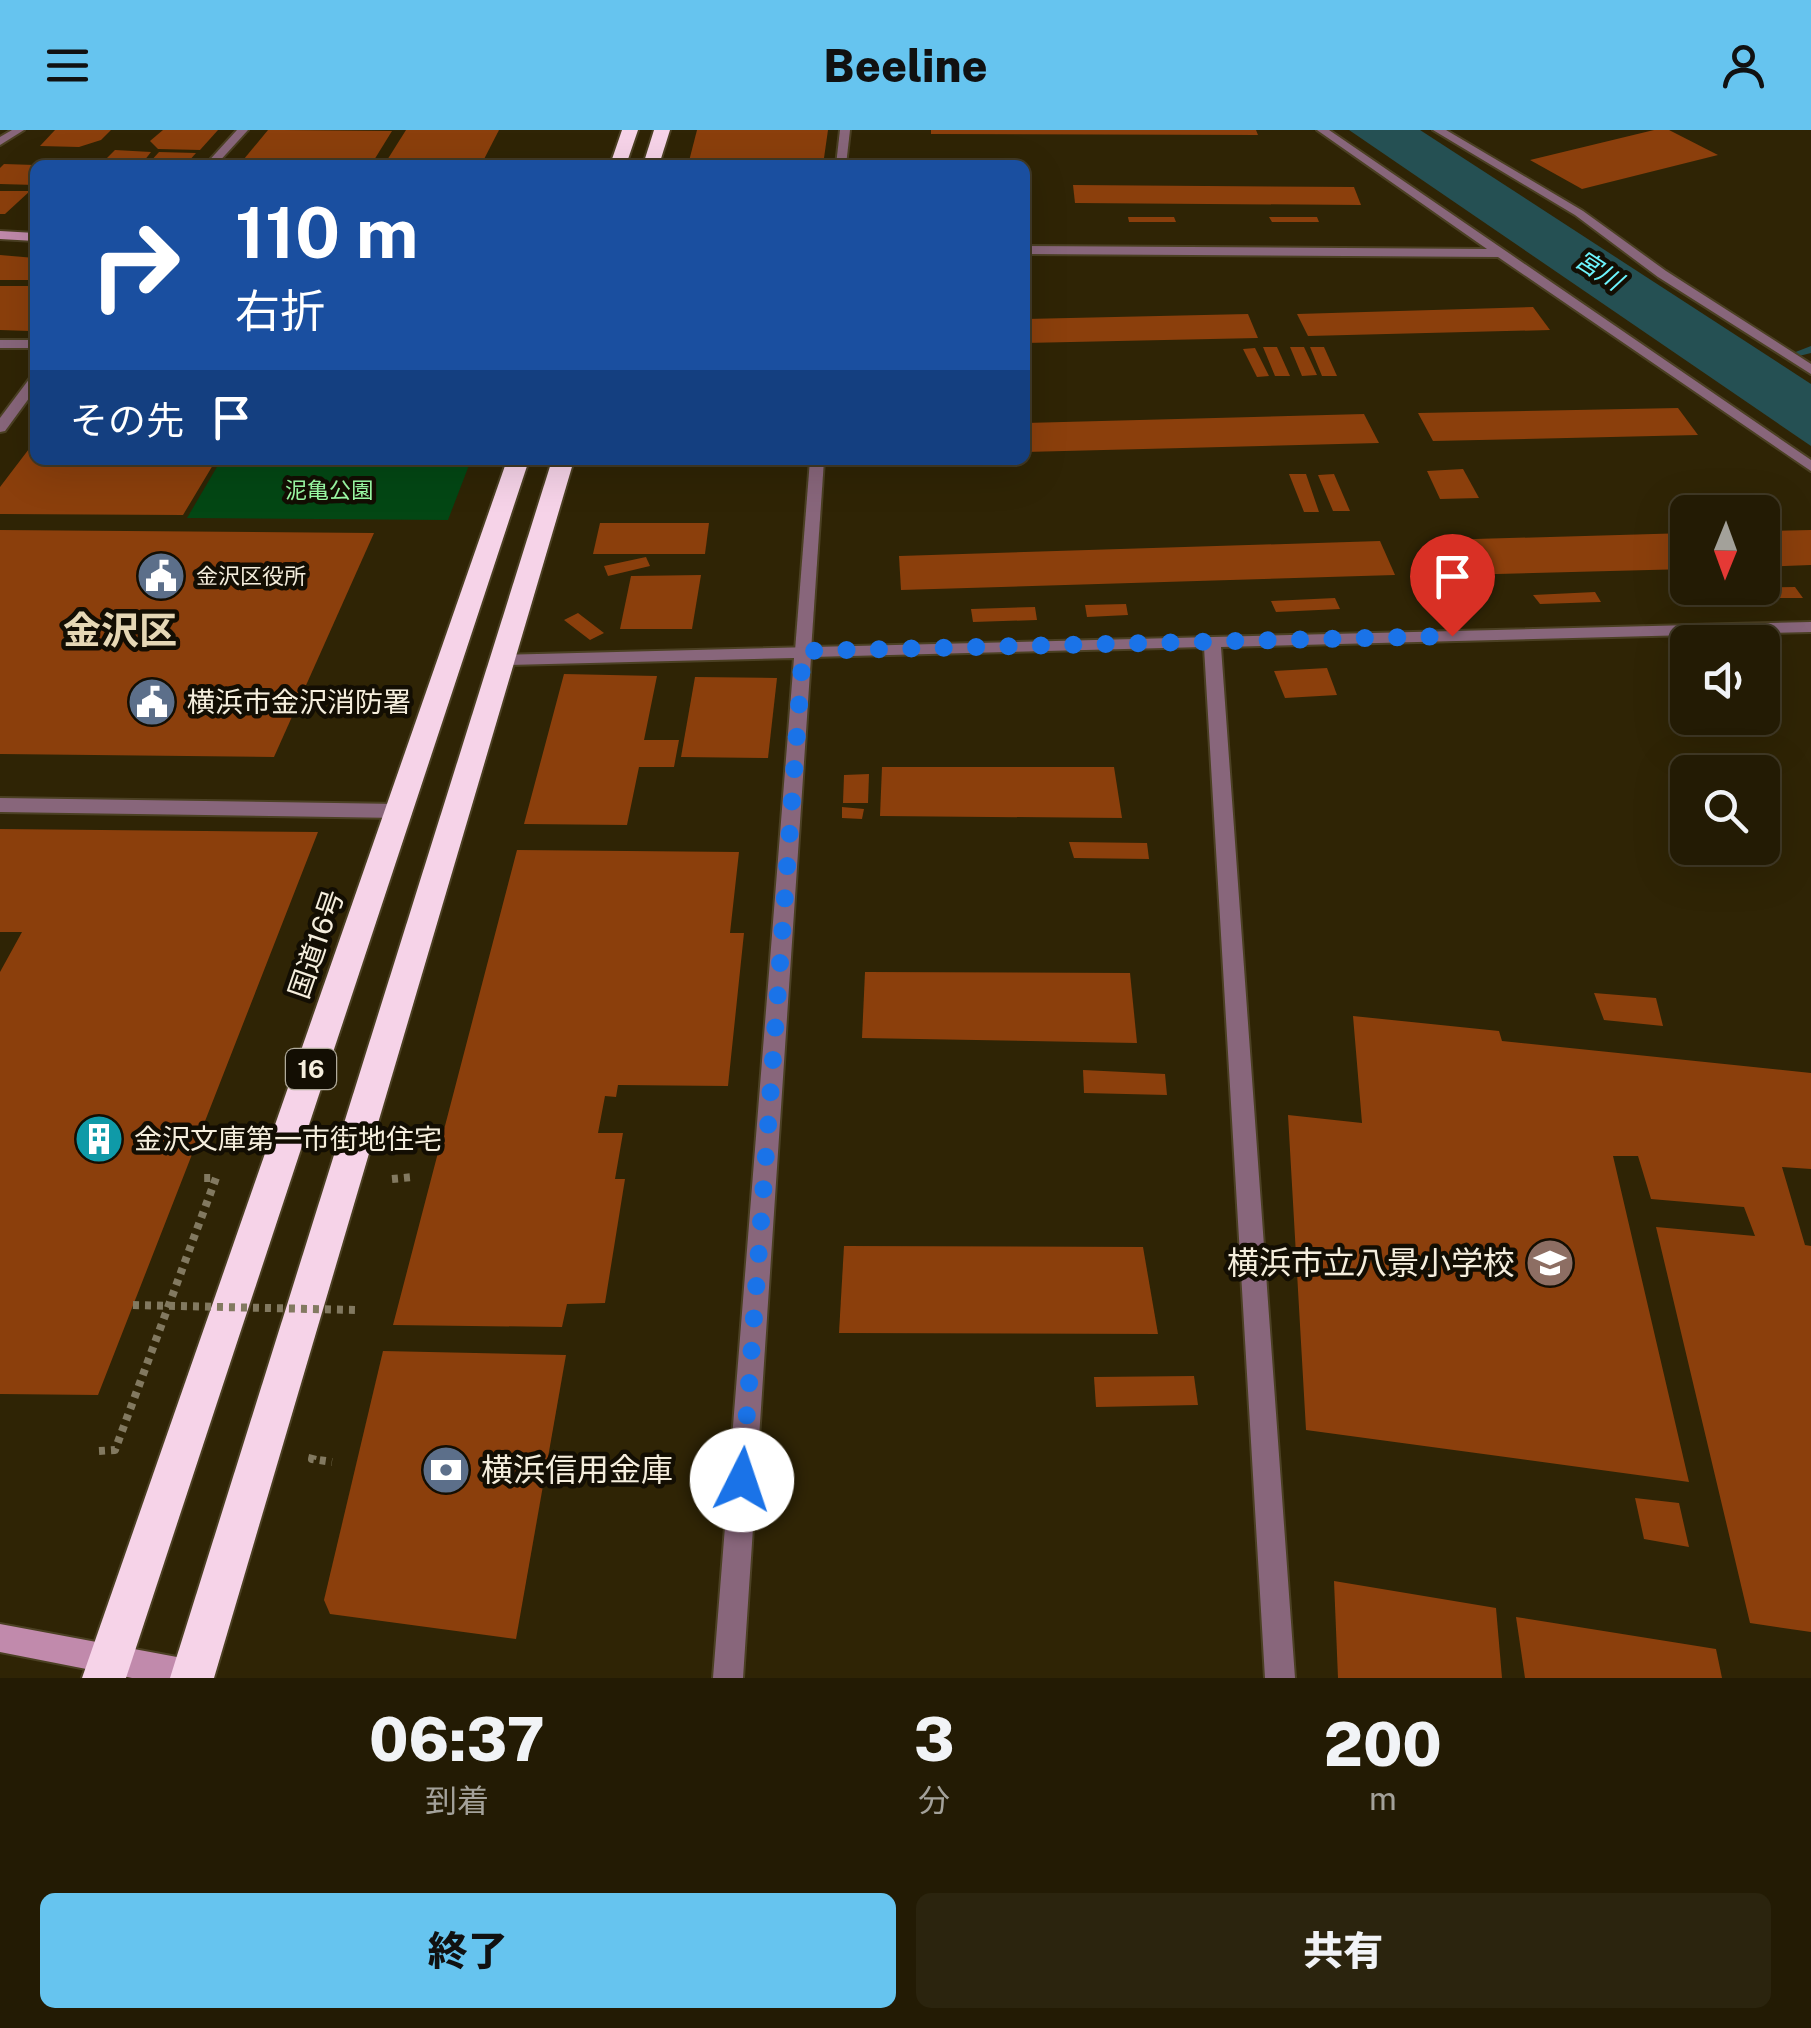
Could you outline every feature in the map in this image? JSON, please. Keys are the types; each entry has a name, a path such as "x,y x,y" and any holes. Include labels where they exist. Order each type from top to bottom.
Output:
{"highway":[{"path":"620,160 630,130"},
{"path":"653,160 662,130"},
{"name":"国道16号","path":"107,1669 516,465"},
{"name":"16","path":"197,1677 562,465"}],"street":[{"path":"0,142 19,130"},
{"path":"215,160 243,130"},
{"path":"841,160 844,130"},
{"path":"1322,130 1811,467"},
{"path":"1438,130 1579,212 1662,274 1811,370"},
{"path":"0,235 30,236"},
{"path":"1030,250 1501,253"},
{"path":"0,344 30,344"},
{"path":"0,428 30,388"},
{"path":"728,1678 818,465"},
{"path":"504,658 1811,627"},
{"path":"1212,641 1280,1678"},
{"path":"0,804 399,810"},
{"path":"0,1638 107,1669 197,1677"}],"path":[{"path":"393,1178 413,1177"},
{"path":"99,1451 115,1450 216,1178 204,1178"},
{"path":"132,1305 357,1310"},
{"path":"312,1459 332,1462"}],"green space":[{"name":"泥亀公園","path":"218,465 469,465 448,520 187,518"}],"water":[{"name":"宮川","path":"1349,130 1420,130 1811,384 1811,446"}],"building":[{"path":"55,130 111,130 101,140 79,147 40,146"},
{"path":"163,130 218,130 200,150 158,149 150,141"},
{"path":"268,130 392,131 374,160 243,160"},
{"path":"406,130 499,130 484,160 387,160"},
{"path":"697,130 828,130 824,160 689,160"},
{"path":"931,130 1256,130 1258,135 931,134"},
{"path":"1654,130 1669,130 1718,155 1582,189 1530,160"},
{"path":"115,150 151,152 145,160 105,160"},
{"path":"159,152 196,153 190,160 152,160"},
{"path":"4,164 30,165 30,185 0,184 0,168"},
{"path":"1073,185 1354,187 1361,205 1075,203"},
{"path":"0,191 30,191 5,214 0,214"},
{"path":"1128,217 1174,217 1176,222 1129,222"},
{"path":"1269,217 1317,217 1319,222 1272,222"},
{"path":"0,255 30,258 30,280 0,280"},
{"path":"0,286 30,286 30,331 0,330"},
{"path":"1533,307 1550,330 1308,336 1297,314"},
{"path":"1248,314 1258,338 1030,343 1030,319"},
{"path":"1263,347 1277,347 1290,376 1275,376"},
{"path":"1290,347 1304,347 1317,375 1302,376"},
{"path":"1310,347 1324,347 1337,376 1322,376"},
{"path":"1255,348 1269,376 1257,377 1243,349"},
{"path":"1678,408 1698,435 1433,441 1418,413"},
{"path":"1364,414 1379,443 1030,452 1030,423"},
{"path":"30,448 30,465 213,465 183,515 0,514 0,487"},
{"path":"1463,469 1479,498 1440,499 1427,471"},
{"path":"1289,474 1306,474 1319,512 1304,512"},
{"path":"1334,474 1350,511 1333,511 1318,475"},
{"path":"600,523 709,523 705,554 593,554"},
{"path":"0,530 374,533 274,757 0,754"},
{"path":"1811,530 1811,565 1780,566 1780,531"},
{"path":"1670,534 1670,569 1458,575 1440,540"},
{"path":"1380,541 1395,575 901,590 899,556"},
{"path":"646,557 650,566 608,576 604,566"},
{"path":"701,575 692,629 620,629 631,576"},
{"path":"1780,587 1795,587 1803,598 1780,598"},
{"path":"1595,592 1601,602 1540,604 1533,595"},
{"path":"1335,598 1340,609 1276,612 1271,601"},
{"path":"1126,604 1128,615 1087,617 1085,605"},
{"path":"1035,607 1037,620 973,622 971,609"},
{"path":"578,613 604,633 590,640 564,620"},
{"path":"1327,668 1337,695 1285,698 1274,671"},
{"path":"564,674 657,676 644,740 679,740 674,767 639,767 627,825 524,824"},
{"path":"695,677 777,678 768,758 681,757"},
{"path":"882,767 1114,767 1122,818 880,816"},
{"path":"869,774 868,803 843,803 844,775"},
{"path":"842,807 864,809 862,819 842,818"},
{"name":"金沢文庫第一市街地住宅","path":"0,829 318,832 98,1395 0,1394 0,972 22,932 0,932"},
{"path":"1069,842 1147,843 1149,859 1074,858"},
{"path":"517,850 739,852 730,933 744,933 728,1086 618,1085 616,1097 605,1096 598,1133 623,1133 615,1179 625,1179 605,1303 567,1304 562,1327 393,1325"},
{"path":"865,972 1130,973 1137,1043 862,1038"},
{"path":"1594,993 1656,998 1663,1026 1604,1020"},
{"path":"1353,1016 1499,1031 1502,1041 1811,1073 1811,1169 1782,1167 1805,1245 1811,1246 1811,1632 1750,1623 1656,1227 1755,1236 1744,1207 1651,1199 1638,1156 1613,1156 1689,1482 1306,1430 1288,1115 1362,1123"},
{"path":"1083,1070 1165,1074 1167,1095 1084,1093"},
{"path":"844,1246 1143,1247 1158,1334 839,1333"},
{"path":"383,1351 566,1355 516,1639 330,1614 324,1600"},
{"path":"1194,1376 1198,1405 1096,1407 1094,1377"},
{"path":"1635,1498 1679,1503 1689,1547 1644,1539"},
{"path":"1334,1581 1496,1608 1502,1678 1338,1678"},
{"path":"1516,1617 1716,1649 1722,1678 1525,1678"}],"waterway":[{"path":"1799,353 1811,349"}],"place":[{"name":"金沢区役所","path":"161,576"},
{"name":"横浜市金沢消防署","path":"152,702"},
{"name":"金沢文庫第一市街地住宅","path":"99,1139"},
{"name":"横浜市立八景小学校","path":"1550,1263"},
{"name":"横浜信用金庫","path":"446,1470"}],"district":[{"name":"金沢区","path":"120,631"}],"route":[{"path":"742,1480 803,651 1452,636"}]}
